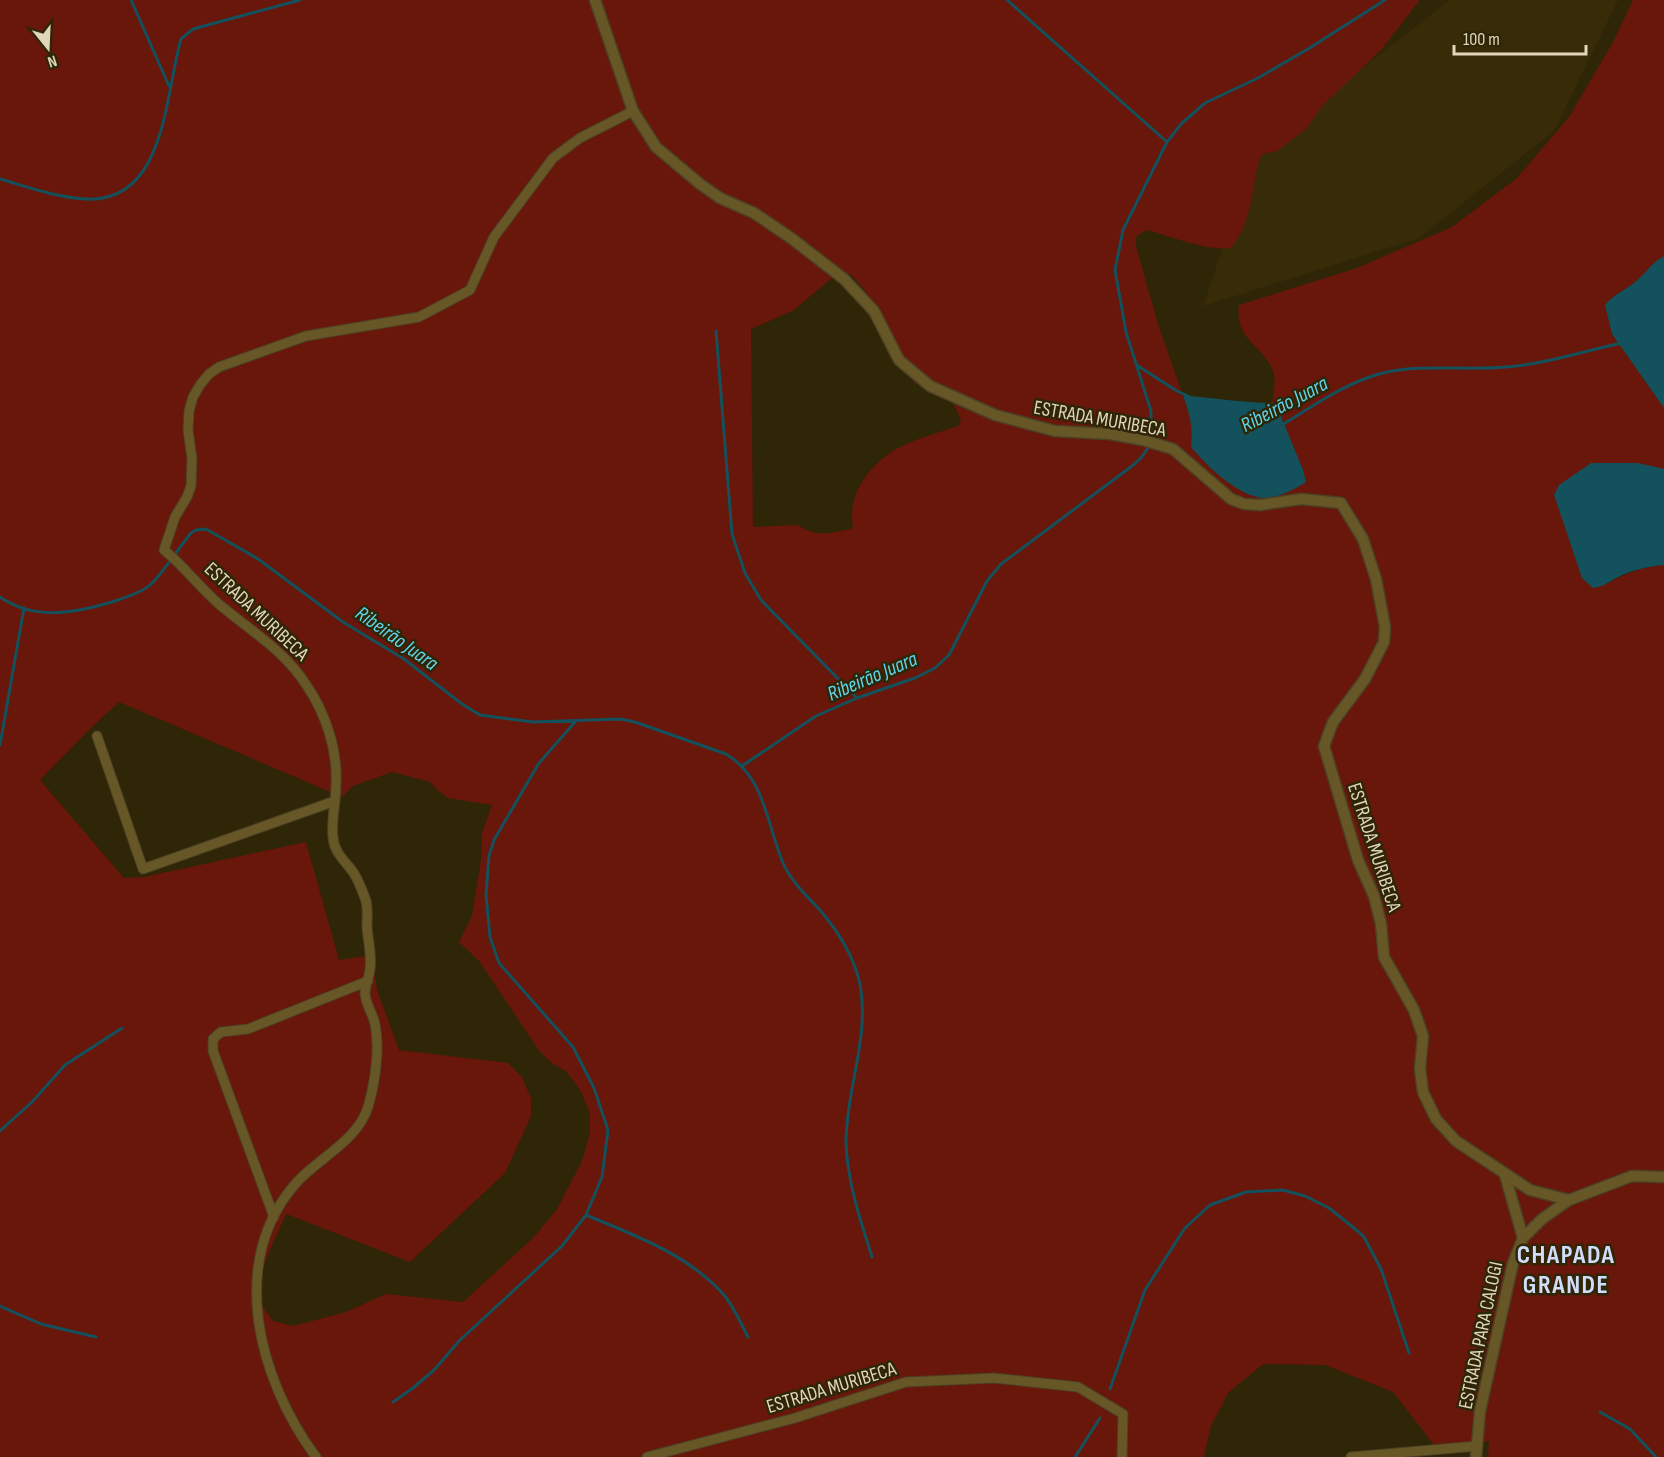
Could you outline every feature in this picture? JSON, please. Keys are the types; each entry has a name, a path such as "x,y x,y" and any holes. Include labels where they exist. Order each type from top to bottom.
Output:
{"street":[{"name":"ESTRADA MURIBECA","path":"595,0 633,111 656,147 700,184 720,198 754,213 792,238 844,279 874,311 899,360 930,386 996,415 1055,431 1110,434 1143,440 1173,449 1230,499 1244,504 1260,505 1301,499 1341,502 1364,539 1376,579 1385,627 1384,642 1365,679 1333,722 1324,746 1358,860 1374,896 1381,924 1384,957 1414,1010 1423,1036 1420,1069 1423,1092 1436,1119 1456,1141 1505,1175"},
{"name":"ESTRADA MURIBECA","path":"316,1457 303,1439 275,1383 258,1322 255,1297 256,1272 274,1217 287,1194 299,1180 357,1128 368,1108 378,1039 374,1019 365,995 371,968 368,915 358,880 350,867 342,861 333,838 337,771 331,740 309,687 286,658 210,596 184,566 164,549 175,517 191,486 189,411 200,385 219,367 306,336 419,317 470,290 494,237 553,158 580,138 633,111"},
{"path":"97,736 143,869 335,801"},
{"path":"274,1217 213,1052 213,1039 221,1032 248,1029 368,981"},
{"path":"1505,1175 1530,1190 1569,1200"},
{"path":"1505,1175 1523,1238"},
{"name":"ESTRADA PARA CALOGI","path":"1477,1451 1480,1411 1498,1327 1513,1263 1523,1238 1542,1219 1569,1200 1632,1176 1664,1177"},
{"name":"ESTRADA MURIBECA","path":"647,1457 795,1418 906,1382 994,1377 1078,1388 1123,1414 1122,1457"},
{"path":"1351,1457 1477,1451"}],"shaded area":[{"path":"0,0 1420,0 1381,50 1323,105 1306,129 1277,151 1263,154 1259,160 1247,218 1238,239 1231,248 1198,245 1146,230 1136,237 1136,246 1158,324 1190,416 1193,431 1192,447 1220,476 1255,496 1278,409 1272,403 1274,375 1264,356 1241,328 1239,305 1357,268 1452,227 1517,178 1569,117 1613,42 1633,0 1664,0 1664,256 1605,305 1612,334 1664,408 1664,469 1607,584 1634,571 1664,565 1664,1457 1488,1457 1489,1441 1438,1450 1393,1392 1325,1365 1263,1364 1228,1393 1211,1426 1204,1457 0,1457","holes":["850,274 861,285 879,311 915,383 932,389 949,399 961,421 958,426 896,449 876,465 858,488 852,513 853,528 818,533 798,525 753,527 751,329 794,310 833,277","119,702 342,797 353,786 392,772 430,782 448,798 492,805 482,833 481,860 472,916 459,942 479,961 540,1052 553,1064 566,1071 581,1091 590,1113 590,1133 582,1161 557,1209 534,1237 463,1302 386,1294 346,1312 293,1326 273,1321 264,1307 259,1291 262,1272 286,1214 410,1262 505,1173 531,1116 531,1098 522,1077 508,1063 399,1050 377,990 373,955 339,960 306,842 144,877 124,878 40,780"]},
{"path":"1450,0 1618,0 1554,131 1419,238 1203,306 1255,151"}],"water":[{"path":"1664,256 1664,408 1612,334 1605,305"},
{"path":"1183,396 1272,403 1278,409 1306,482 1292,490 1267,498 1257,497 1235,487 1215,472 1191,447 1190,421"},
{"path":"1591,463 1638,463 1664,469 1664,565 1633,571 1593,588 1582,578 1554,495 1559,485"}],"waterway":[{"path":"131,0 169,86"},
{"path":"0,179 74,198 112,196 132,184 147,165 165,115 181,39 193,29 300,0"},
{"path":"1007,0 1167,142"},
{"path":"1151,439 1151,411 1126,332 1115,270 1123,230 1167,142 1181,124 1205,103 1258,78 1385,0"},
{"path":"716,331 732,534 745,573 761,600 857,698"},
{"name":"Ribeirão Juara","path":"1282,425 1341,390 1379,374 1410,369 1490,368 1521,365 1622,343"},
{"name":"Ribeirão Juara","path":"1138,366 1192,398"},
{"name":"Ribeirão Juara","path":"742,766 816,716 935,668 949,655 987,581 1001,564 1132,466 1149,446"},
{"name":"Ribeirão Juara","path":"0,597 13,605 55,613 84,609 117,600 137,593 150,585 191,533 206,529 258,559 343,622 404,659 462,704 480,715 533,722 620,719 635,722 726,754 749,775 763,803 786,870 839,935 860,984 862,1024 846,1142 852,1185 872,1257"},
{"path":"0,745 24,608"},
{"path":"393,1402 434,1370 460,1340 562,1246 586,1215 602,1177 608,1130 594,1088 573,1047 499,963 490,937 486,895 489,856 494,840 539,763 576,721"},
{"path":"0,1131 32,1102 65,1065 122,1028"},
{"path":"1110,1389 1145,1290 1185,1228 1210,1205 1246,1192 1283,1190 1305,1196 1329,1208 1359,1232 1381,1269 1409,1353"},
{"path":"586,1215 660,1248 695,1269 725,1296 748,1337"},
{"path":"0,1306 41,1324 96,1337"},
{"path":"1600,1412 1630,1429 1656,1457"},
{"path":"1075,1457 1100,1418"}],"district":[{"name":"CHAPADA GRANDE","path":"1566,1269"}]}
